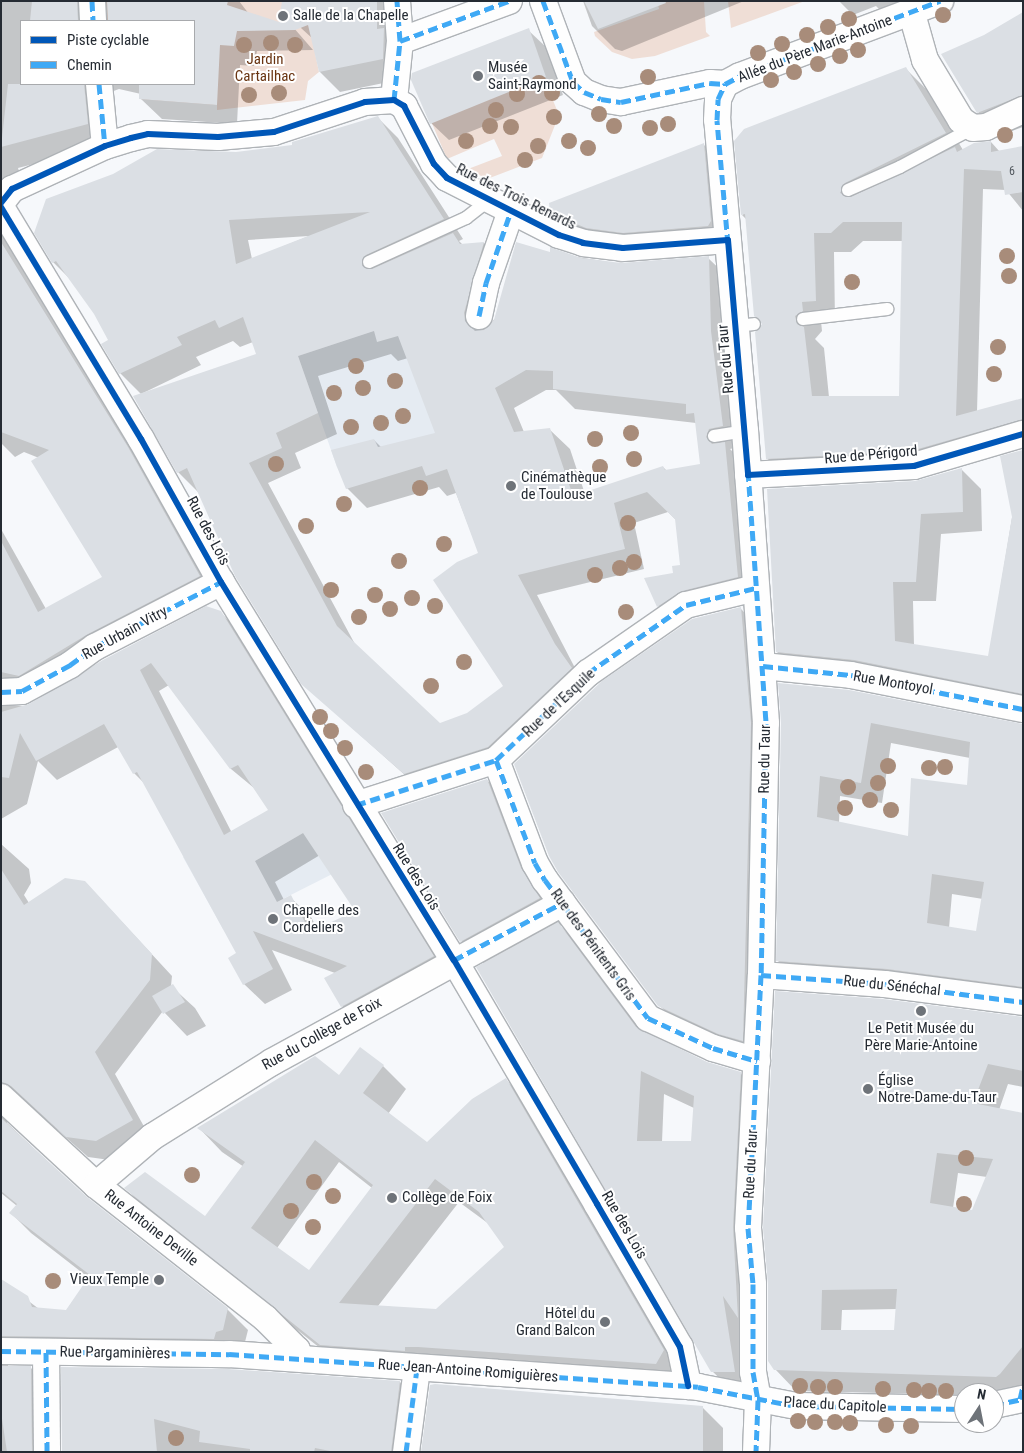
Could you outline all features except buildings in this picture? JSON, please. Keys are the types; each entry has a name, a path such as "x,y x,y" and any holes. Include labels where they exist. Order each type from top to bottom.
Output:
{"street":[{"path":"92,1 93,20"},
{"path":"1,203 12,190 105,146 148,134 218,137 274,132 365,102 394,100 400,41 397,1"},
{"path":"400,41 509,1"},
{"path":"543,1 573,82 584,92 601,99 621,102 710,83 725,84"},
{"name":"Allée du Père Marie-Antoine","path":"717,120 718,99 725,84 740,76 912,14 940,1"},
{"path":"912,14 925,60 961,120 973,128 986,128 1023,110"},
{"path":"99,85 105,146"},
{"name":"Rue des Trois Renards","path":"394,100 404,106 413,120 434,164 446,178 559,235 605,248 728,240"},
{"name":"Rue du Taur","path":"717,120 728,240 745,325 745,430 766,723 757,1060 748,1228 753,1284 753,1372 758,1400 756,1452"},
{"path":"479,316 500,206"},
{"name":"Rue des Lois","path":"1,207 142,439 221,582 356,806 454,960 680,1347 698,1387"},
{"name":"Rue de Périgord","path":"748,475 914,466 1023,434"},
{"name":"Rue Urbain Vitry","path":"1,692 22,691 70,665 95,647 221,582"},
{"name":"Rue de l'Esquile","path":"356,806 496,760 588,673 686,605 755,588"},
{"name":"Rue Montoyol","path":"763,666 851,675 1023,709"},
{"name":"Rue des Pénitents Gris","path":"496,760 536,863 562,903 648,1018 713,1048 757,1060"},
{"name":"Rue du Collège de Foix","path":"96,1185 152,1137 272,1062 454,960 562,903"},
{"name":"Rue du Sénéchal","path":"760,975 885,984 1023,1002"},
{"name":"Rue Antoine Deville","path":"1,1097 96,1185 265,1318 298,1350 299,1358"},
{"name":"Rue Pargaminières","path":"1,1350 229,1354"},
{"path":"46,1352 48,1452"},
{"name":"Rue Jean-Antoine Romiguières","path":"229,1354 698,1387"},
{"path":"406,1452 417,1368"},
{"name":"Place du Capitole","path":"698,1387 796,1406 954,1410"},
{"path":"1004,1401 1022,1395"}],"lane":[{"path":"848,190 900,167 973,128"},
{"path":"370,262 466,218 500,206"},
{"path":"804,319 887,309"},
{"path":"714,436 745,430"}],"shaded area":[{"path":"424,314 433,334 474,315 484,317 477,357 478,437 337,467 298,356"},
{"path":"343,810 370,855 223,929 183,857 234,830 255,861"}],"green space":[{"name":"Jardin Cartailhac","path":"106,1 377,1 377,20 315,53 319,72 308,81 305,100 217,110 217,105 140,99 140,85 195,85 195,20 106,20"},
{"path":"665,1 704,1 706,32 710,36 655,56 632,59 612,52 595,36 594,32 659,9 658,4"},
{"path":"728,1 805,1 731,28"},
{"path":"543,76 559,115 542,158 487,179 468,169 502,156 494,139 447,159 431,121"}],"marked path":[{"path":"92,1 93,20"},
{"path":"394,100 400,41 397,1"},
{"path":"400,41 509,1"},
{"path":"543,1 573,82 584,92 601,99 621,102 710,83 725,84"},
{"path":"728,244 717,120 718,99 725,84 740,76 940,1"},
{"path":"99,85 105,146"},
{"path":"479,316 486,283 511,211"},
{"path":"748,471 766,723 761,975 748,1228 753,1284 753,1372 758,1400 756,1452"},
{"path":"1,692 22,691 70,665 95,647 221,582"},
{"path":"356,805 496,760 588,673 686,605 755,588"},
{"path":"763,666 851,675 1023,709"},
{"path":"496,760 535,863 545,880 648,1018 713,1048 757,1061"},
{"path":"454,960 562,903"},
{"path":"761,975 885,984 1023,1002"},
{"path":"1,1351 229,1354 698,1387 796,1406 954,1409"},
{"path":"46,1352 47,1452"},
{"path":"406,1452 417,1368"},
{"path":"1020,1399 1023,1386"},
{"path":"1004,1403 1023,1399"}],"cycle path":[{"path":"1,203 12,189 105,146 131,138 148,134 218,137 274,132 365,102 394,100 404,106 434,164 447,178 559,235 583,243 623,248 728,240 748,475 914,466 1023,434"},
{"path":"1,207 141,439 221,582 454,960 597,1204 680,1347 688,1386"}],"place":[{"name":"Salle de la Chapelle","path":"283,16"},
{"name":"Musée Saint-Raymond","path":"478,76"},
{"name":"Cinémathèque de Toulouse","path":"511,486"},
{"name":"Chapelle des Cordeliers","path":"273,919"},
{"name":"Le Petit Musée du Père Marie-Antoine","path":"921,1011"},
{"name":"Église Notre-Dame-du-Taur","path":"868,1089"},
{"name":"Collège de Foix","path":"392,1198"},
{"name":"Vieux Temple","path":"159,1280"},
{"name":"Hôtel du Grand Balcon","path":"605,1322"}]}
